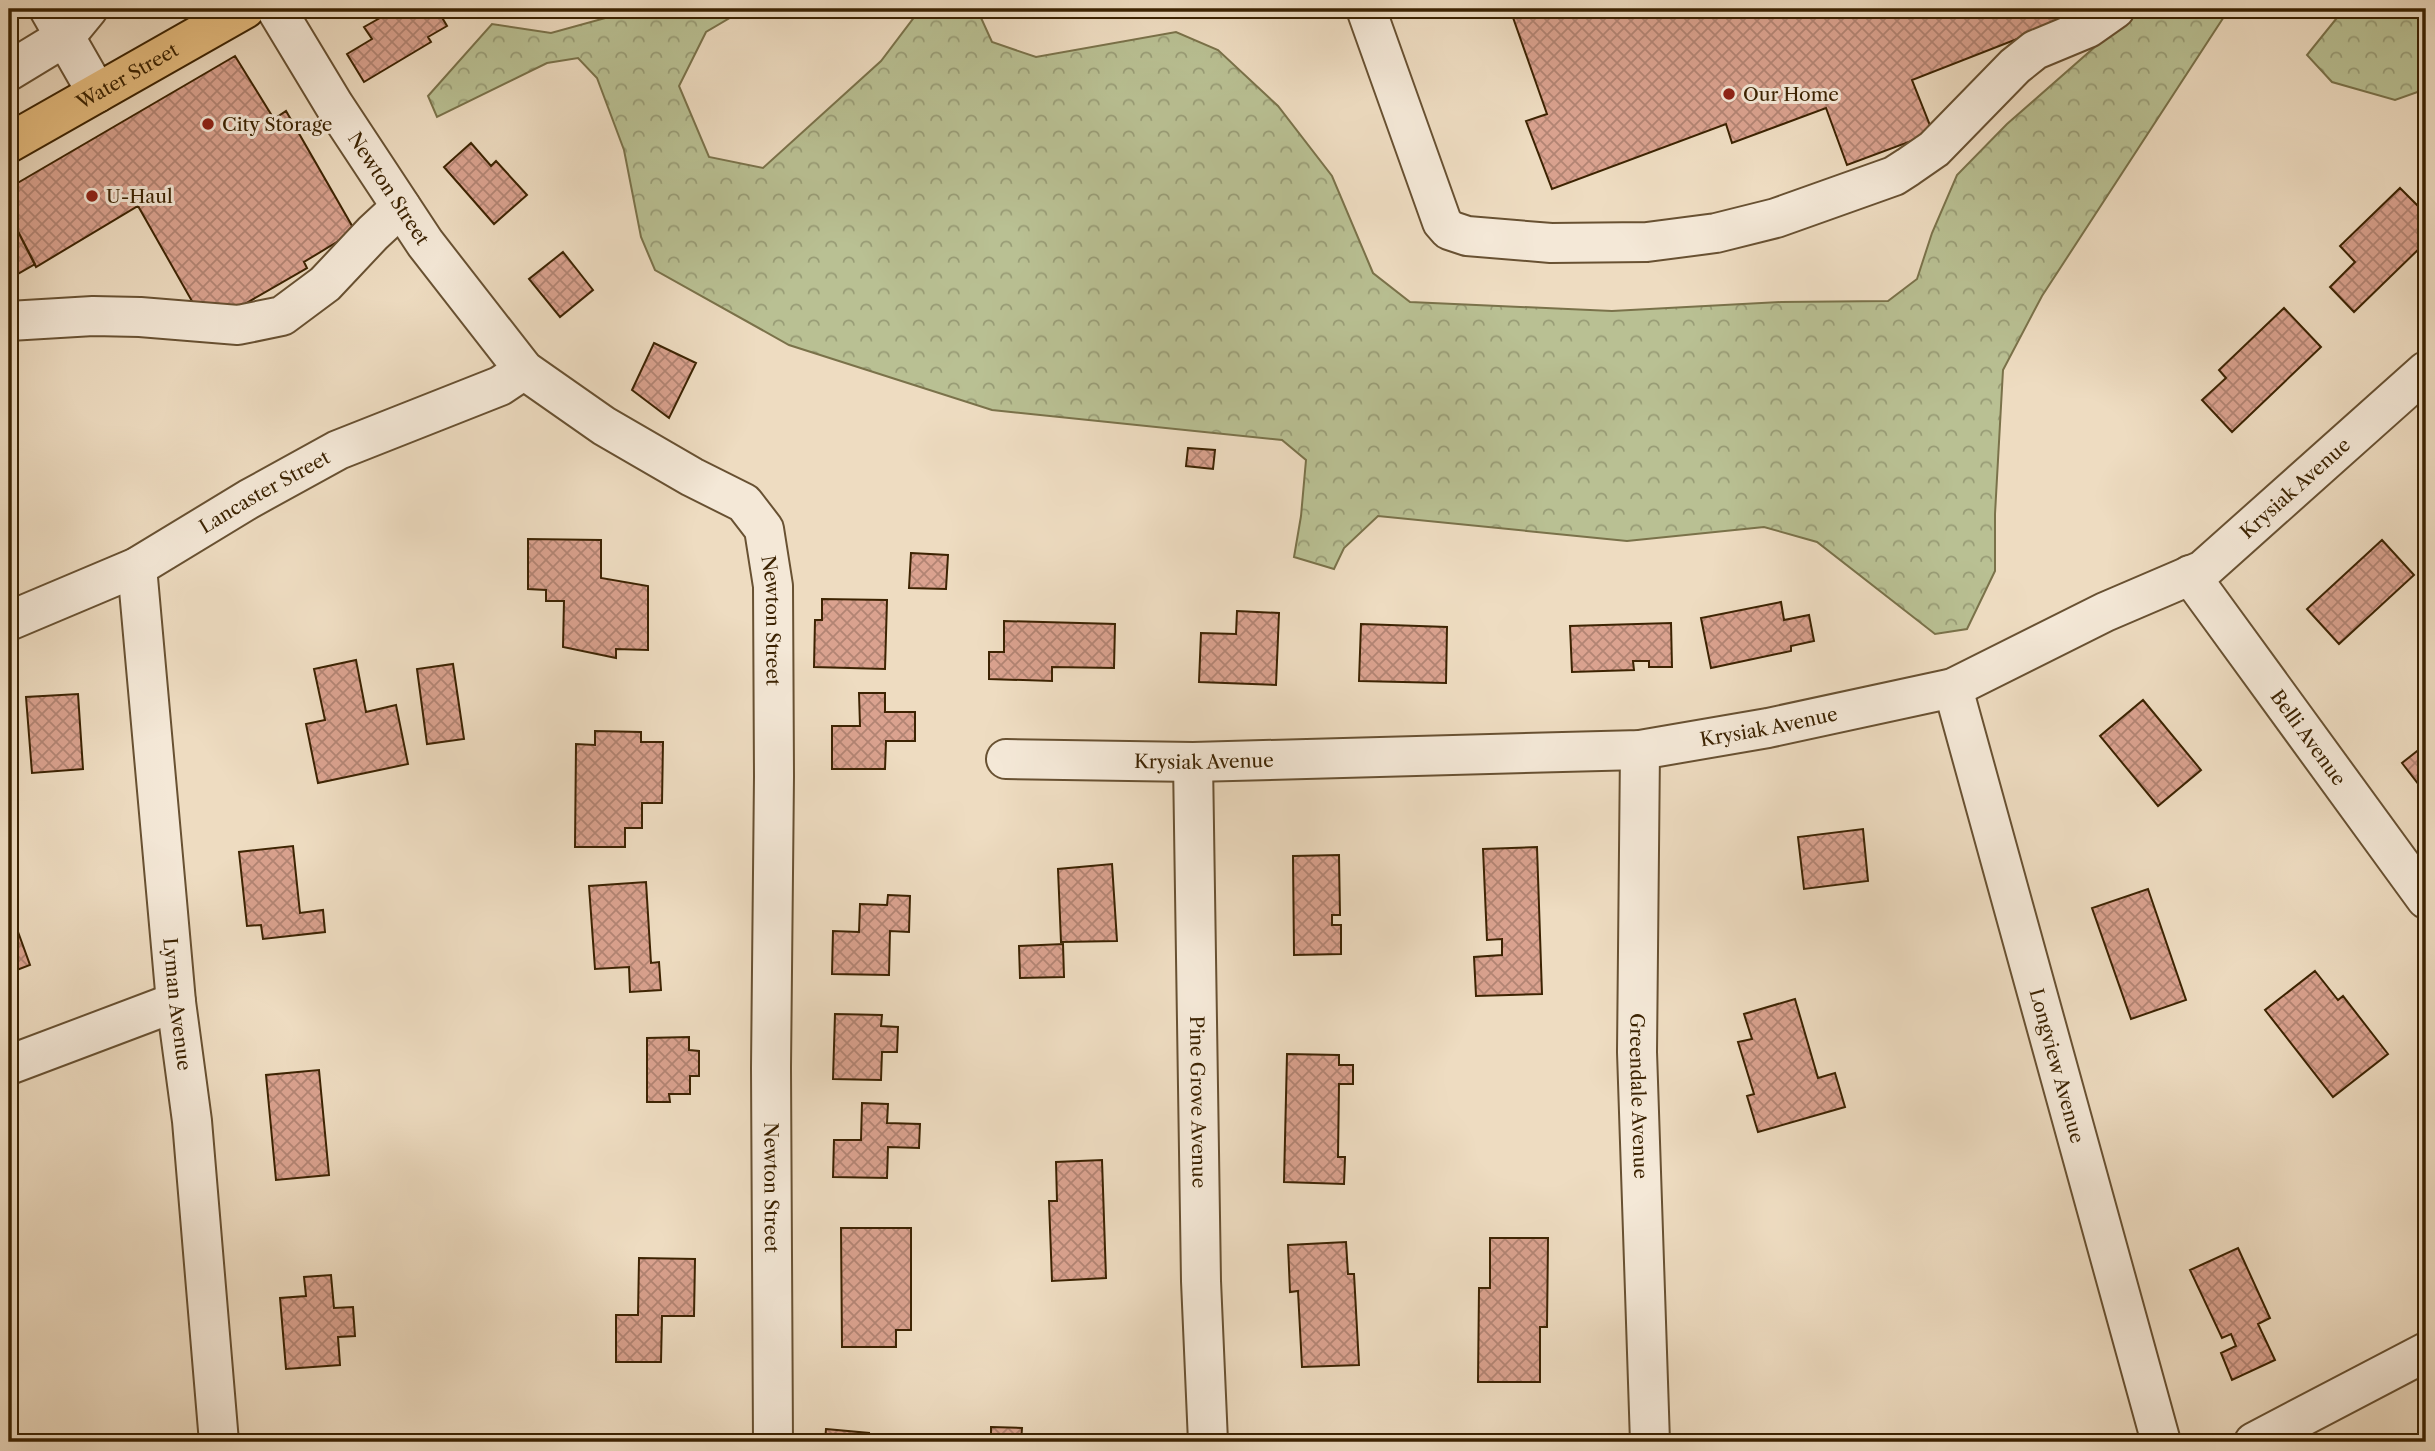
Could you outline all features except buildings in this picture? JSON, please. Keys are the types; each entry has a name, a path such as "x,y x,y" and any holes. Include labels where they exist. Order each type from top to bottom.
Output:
{"highway":[{"name":"Water Street","path":"9,143 97,93 207,18 245,9"}],"street":[{"name":"Newton Street","path":"276,9 334,105 425,243 524,370 604,426 692,477 744,503 764,529 773,600 773,1442"},
{"path":"1366,9 1442,222 1450,230 1467,236 1551,243 1647,242 1716,233 1776,218 1894,176 1934,149 2015,66 2035,50 2088,28 2115,9"},
{"path":"9,42 67,16"},
{"path":"9,71 67,16"},
{"path":"67,16 97,93"},
{"path":"9,321 105,316 238,325 282,316 326,284 401,207"},
{"name":"Lancaster Street","path":"9,621 137,567 249,499 338,450 500,386 524,370"},
{"name":"Krysiak Avenue","path":"1006,759 1193,762 1640,750 1768,728 1953,688 2105,611 2203,570 2426,370"},
{"name":"Lyman Avenue","path":"137,567 176,1002 192,1121 219,1442"},
{"name":"Belli Avenue","path":"2190,575 2426,899"},
{"name":"Longview Avenue","path":"1953,688 2161,1442"},
{"name":"Greendale Avenue","path":"1640,750 1637,1052 1650,1442"},
{"name":"Pine Grove Avenue","path":"1193,762 1201,1281 1208,1442"},
{"path":"9,1065 176,1002"},
{"path":"2254,1442 2426,1352"}],"green space":[{"path":"638,9 745,9 706,32 679,86 709,157 763,168 881,61 915,16 916,9 977,9 992,42 1036,57 1176,32 1218,50 1278,106 1332,176 1373,273 1410,302 1612,311 1781,302 1888,301 1917,279 1932,233 1957,175 2007,124 2138,9 2229,9 2042,296 2003,370 1995,514 1995,571 1967,629 1935,634 1817,542 1764,527 1627,541 1378,516 1344,548 1334,569 1294,557 1306,460 1282,440 992,410 789,345 655,270 641,237 624,150 597,78 578,58 547,63 437,117 428,96 492,24 551,33"},
{"path":"2344,9 2426,9 2426,89 2395,100 2332,82 2307,55"}],"place":[{"name":"Our Home","path":"1729,94"},
{"name":"City Storage","path":"208,124"},
{"name":"U-Haul","path":"92,196"}]}
